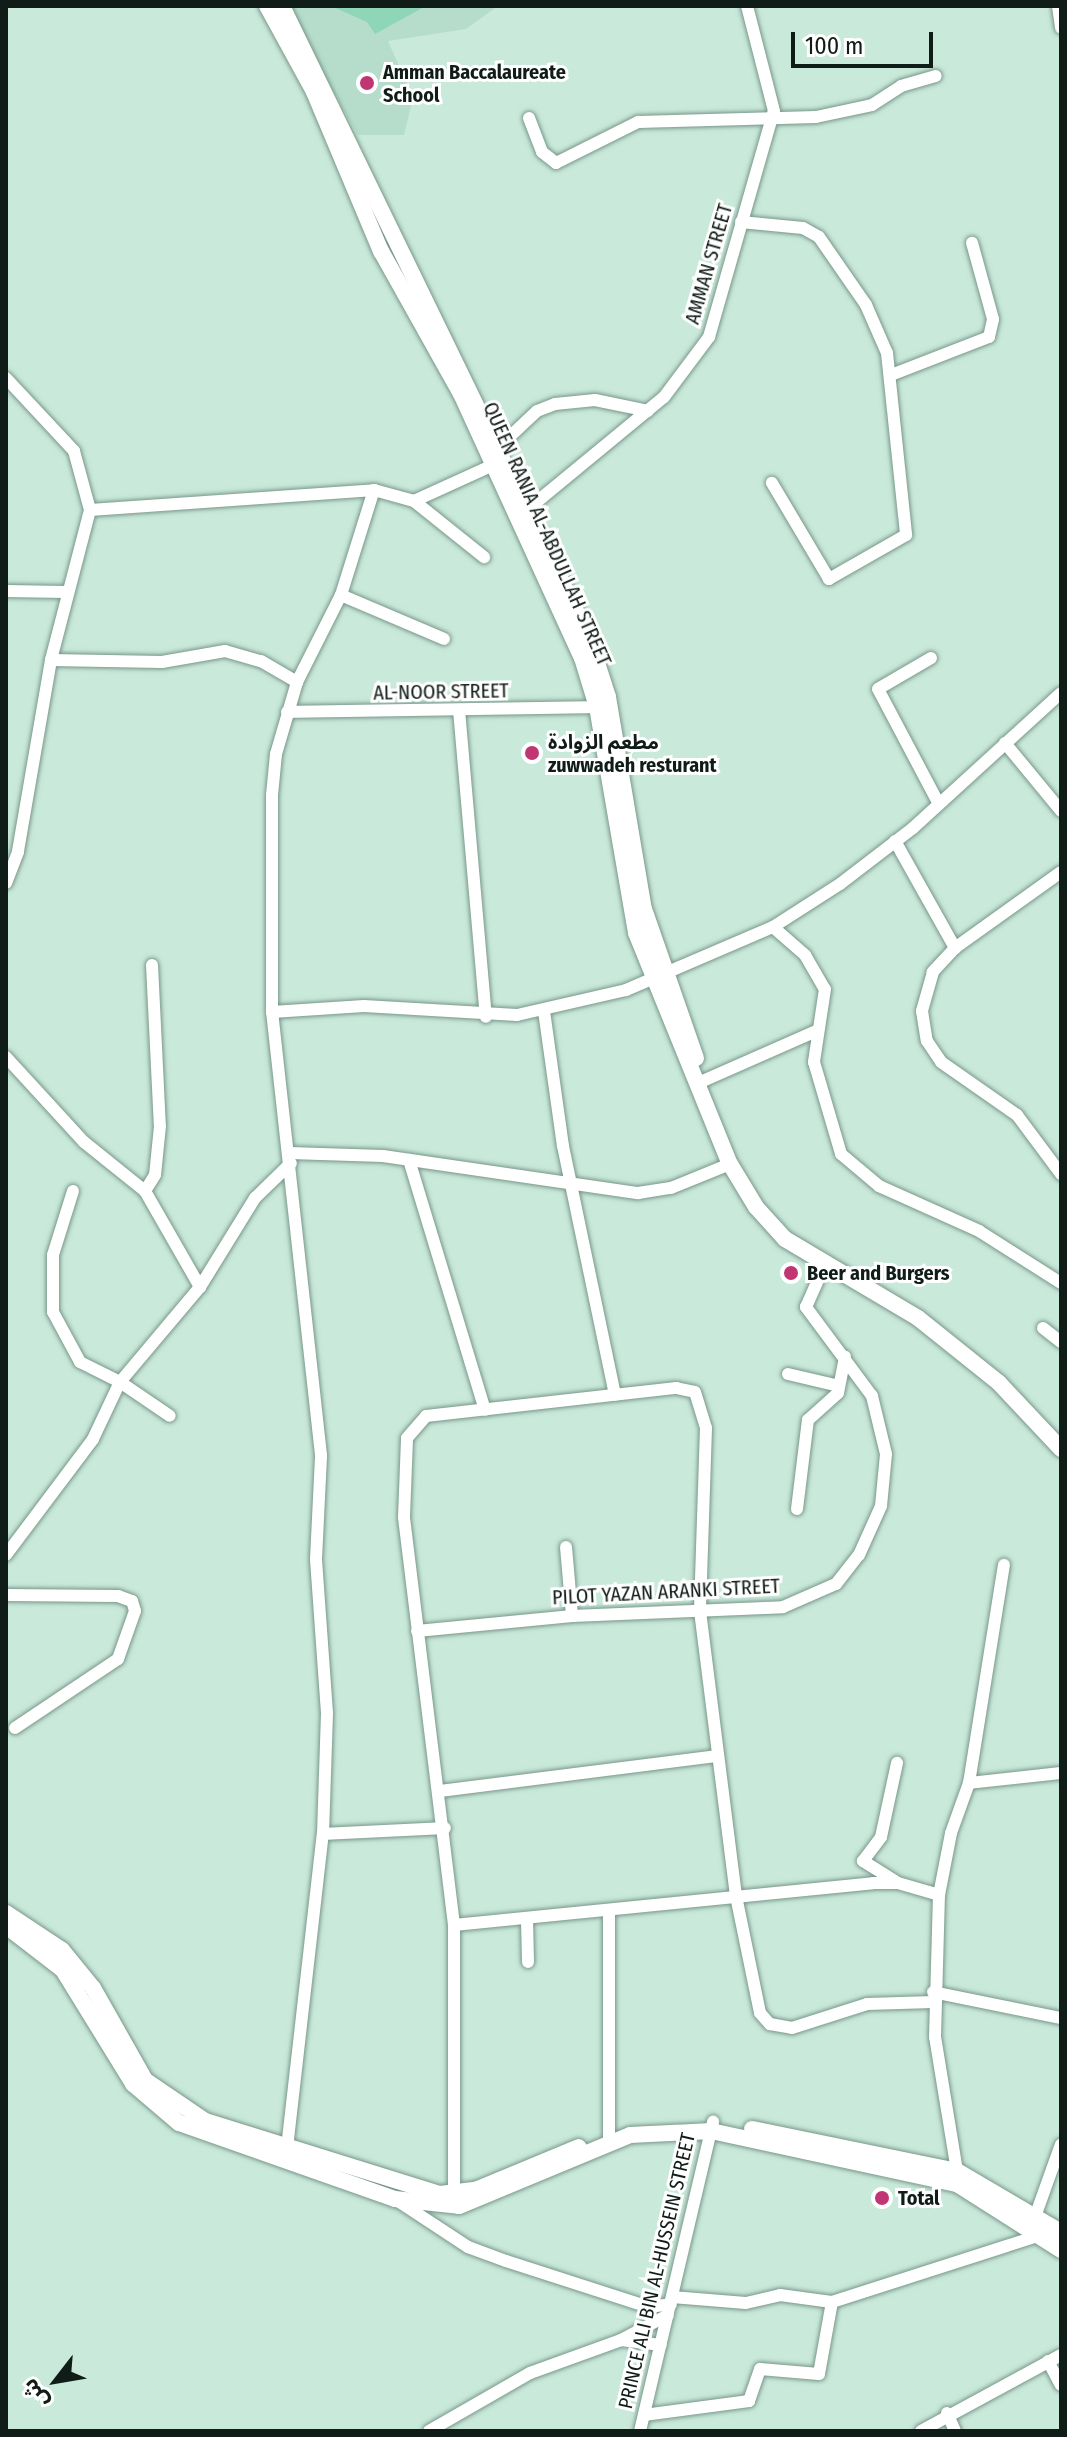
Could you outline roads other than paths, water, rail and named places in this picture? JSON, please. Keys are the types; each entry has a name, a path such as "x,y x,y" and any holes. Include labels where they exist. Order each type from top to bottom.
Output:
{"main road":[{"name":"QUEEN RANIA AL-ABDULLAH STREET","path":"267,6 310,84 381,251 461,394 556,595 597,707 621,869 656,974 730,1164 768,1221 803,1253 822,1260 960,1351 1061,1449"},
{"name":"QUEEN RANIA AL-ABDULLAH STREET","path":"282,6 528,509 602,674 632,855 656,974 754,1187 822,1260"},
{"path":"6,1913 46,1937 84,1975 156,2091 187,2114 449,2200"},
{"path":"6,1926 63,1970 133,2084 179,2123 395,2199 487,2199 610,2138 646,2131 712,2126 957,2171 1036,2214 1061,2232"},
{"path":"712,2126 957,2184 1061,2250"}],"street":[{"name":"AMMAN STREET","path":"528,509 648,411 697,361 709,337 773,120 772,94 747,6"},
{"path":"1058,6 1061,28"},
{"path":"529,118 542,152 556,163 638,122 773,120 865,107 936,76"},
{"path":"741,222 803,228 833,250 879,328 891,375 904,540 829,579 772,483"},
{"path":"891,375 989,337 993,319 972,243"},
{"path":"6,378 74,451 90,510 66,592 51,660 18,852 6,883"},
{"path":"504,442 537,411 555,404 595,400 648,411"},
{"path":"414,501 493,465"},
{"path":"90,510 374,490 414,501 484,557"},
{"path":"287,2148 323,1834 327,1713 316,1559 321,1455 297,1280 290,1158 272,1012 272,795 287,712 297,682 341,595 374,490"},
{"path":"6,591 66,592"},
{"path":"341,595 444,639"},
{"path":"51,660 162,662 225,651 261,661 297,682"},
{"path":"931,658 878,689 939,804"},
{"path":"272,1012 364,1006 486,1017 544,1011 626,990 656,974 773,927 895,841 1061,693"},
{"name":"AL-NOOR STREET","path":"287,712 597,707"},
{"path":"459,710 486,1017"},
{"path":"1005,743 1061,811"},
{"path":"895,841 955,948"},
{"path":"1061,872 955,948 928,984 922,1011 927,1041 941,1062 1017,1115 1061,1174"},
{"path":"773,927 821,978 825,1000 816,1031 817,1084 835,1143 852,1166 879,1186 979,1231 1061,1283"},
{"path":"145,1191 155,1175 160,1126 152,965"},
{"path":"544,1011 570,1179 615,1395"},
{"path":"705,1080 816,1031"},
{"path":"6,1057 84,1142 145,1191 200,1287"},
{"path":"6,1555 93,1439 120,1382 200,1287 255,1198 290,1158 409,1160 570,1179 611,1192 657,1192 730,1164"},
{"path":"409,1160 485,1410"},
{"path":"73,1191 53,1255 53,1312 80,1362 120,1382 170,1416"},
{"name":"PILOT YAZAN ARANKI STREET","path":"417,1631 572,1616 791,1605 828,1590 859,1555 881,1506 886,1437 872,1396 806,1307 822,1260"},
{"path":"1043,1328 1061,1342"},
{"path":"797,1509 808,1420 839,1386 845,1357"},
{"path":"788,1374 839,1386"},
{"path":"441,2230 449,2200 454,1925 445,1828 404,1517 407,1438 426,1416 687,1389 702,1402 700,1611 736,1896 756,1998 770,2024 804,2028 867,2004 933,1997 1061,2018"},
{"path":"566,1547 572,1616"},
{"path":"957,2171 939,2081 933,1997 939,1895 951,1833 969,1783 1004,1565"},
{"path":"6,1595 118,1596 132,1601 135,1611 118,1659 15,1728"},
{"path":"440,1791 718,1756"},
{"path":"897,1763 881,1837 863,1861 898,1883 939,1895"},
{"path":"969,1783 1061,1773"},
{"path":"323,1834 445,1828"},
{"path":"454,1925 898,1883"},
{"path":"609,1912 610,2138"},
{"path":"527,1920 528,1962"},
{"name":"PRINCE ALI BIN AL-HUSSEIN STREET","path":"640,2431 712,2126"},
{"path":"1036,2214 1061,2144"},
{"path":"395,2199 441,2230 480,2251 655,2308 746,2303 780,2295 832,2302 1041,2235"},
{"path":"644,2415 749,2401 760,2369 819,2374 832,2302"},
{"path":"429,2431 530,2373 621,2340 670,2305"},
{"path":"621,2340 661,2345"},
{"path":"921,2431 947,2413 1061,2355"},
{"path":"1048,2361 1061,2385"},
{"path":"947,2413 955,2431"}],"place":[{"name":"Amman Baccalaureate School","path":"367,83"},
{"name":"مطعم الزوادة zuwwadeh resturant","path":"532,753"},
{"name":"Beer and Burgers","path":"791,1273"},
{"name":"Total","path":"882,2198"}]}
